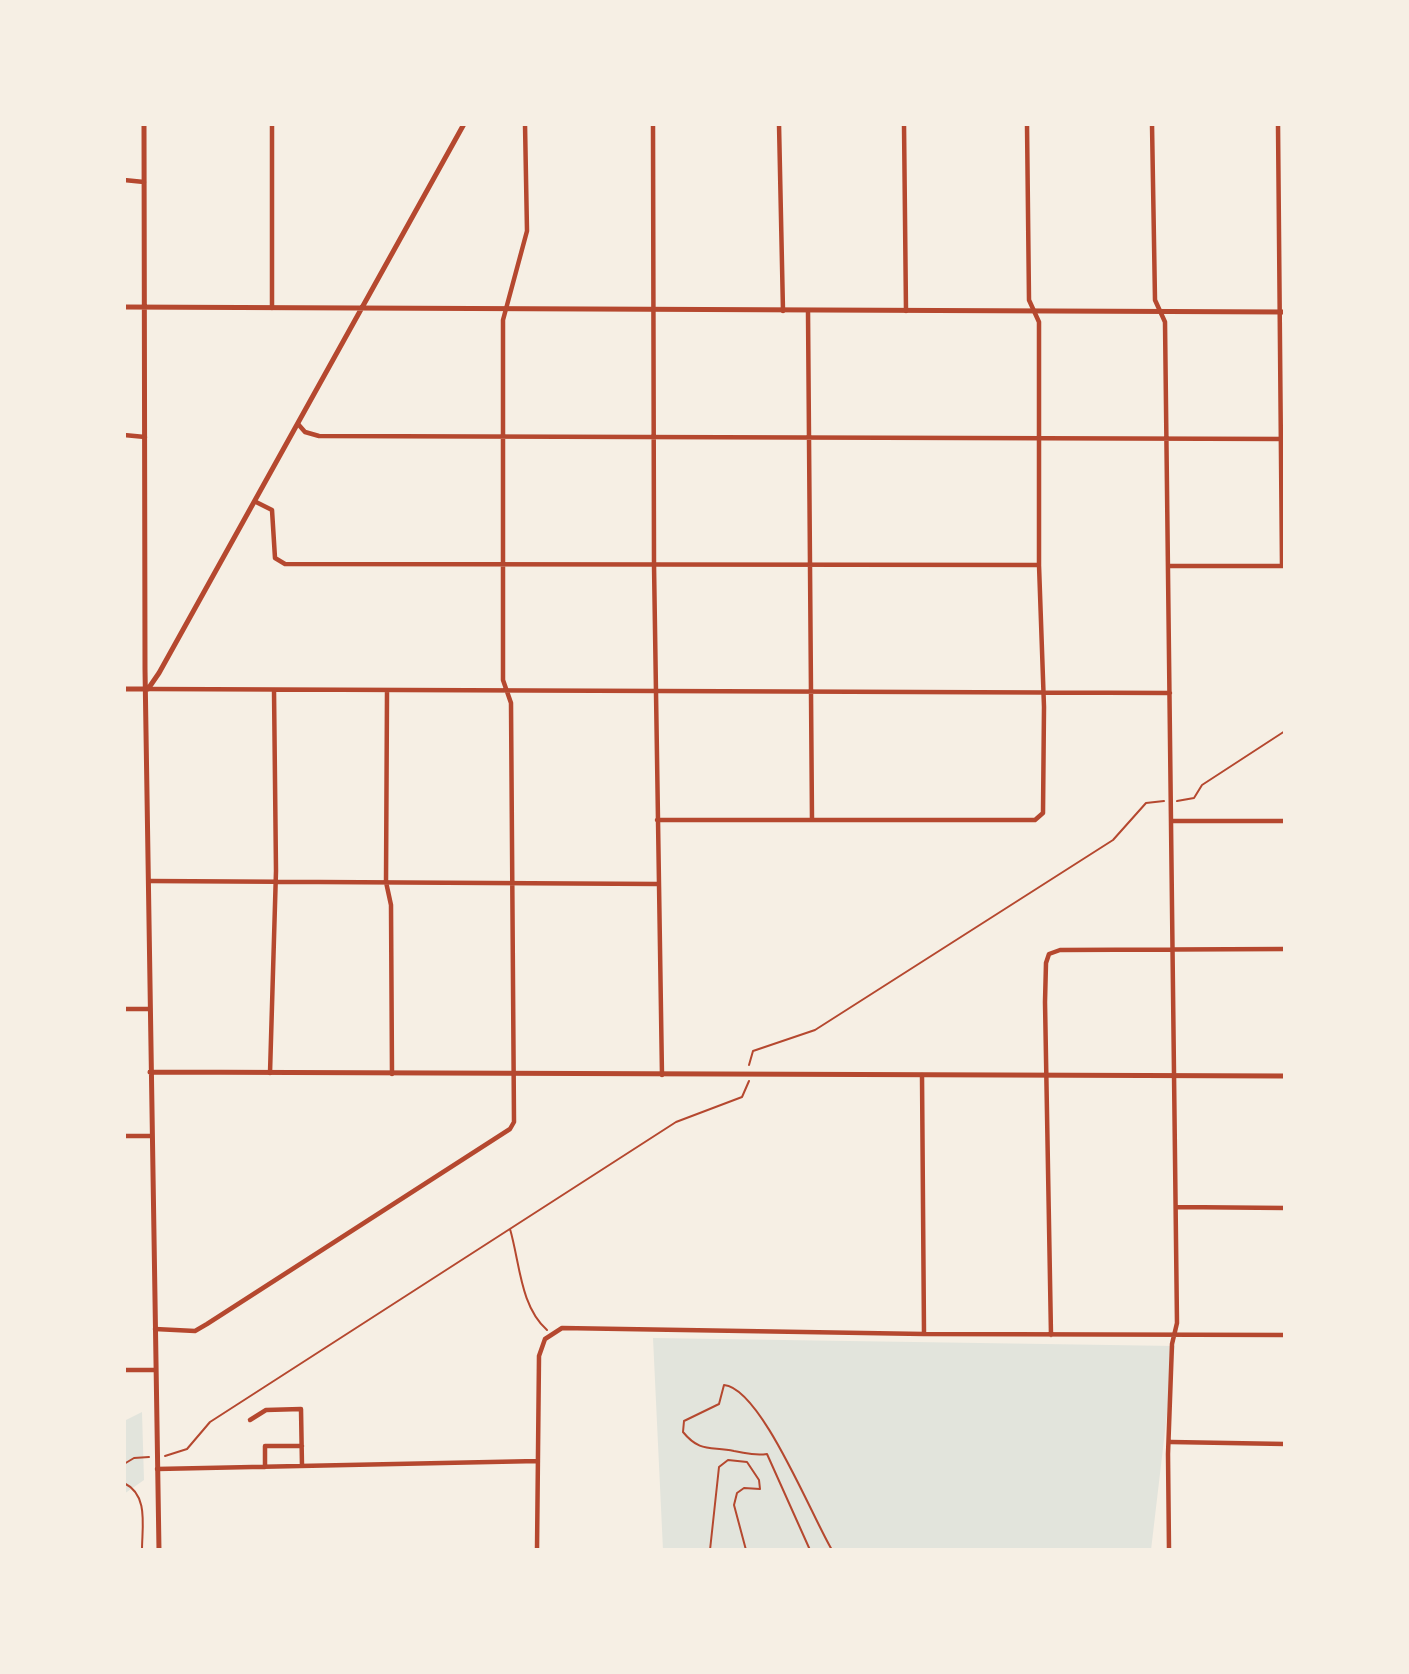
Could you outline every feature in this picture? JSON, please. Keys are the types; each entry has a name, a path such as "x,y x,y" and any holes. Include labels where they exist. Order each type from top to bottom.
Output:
{"street":[{"path":"144,124 150,1072 159,1550"},
{"path":"272,124 272,308"},
{"path":"148,689 256,502 464,124"},
{"path":"154,1329 195,1331 510,1129 514,1122 511,703 503,680 503,436 505,309 527,231 525,124"},
{"path":"653,124 654,565 662,1076"},
{"path":"779,124 783,311"},
{"path":"904,124 906,311"},
{"path":"657,820 1035,820 1043,813 1038,322 1029,300 1027,124"},
{"path":"1152,124 1155,300 1165,322 1173,821 1176,1207 1169,1550"},
{"path":"1168,566 1283,566 1278,124"},
{"path":"124,180 144,182"},
{"path":"124,307 1282,312"},
{"path":"808,311 812,820"},
{"path":"298,424 305,432 318,436 1282,439"},
{"path":"124,435 145,437"},
{"path":"256,502 272,510 275,558 279,563 1039,565"},
{"path":"124,689 1170,693"},
{"path":"270,1073 275,881 275,690"},
{"path":"387,692 386,882 391,905 392,1074"},
{"path":"1173,821 1285,821"},
{"path":"149,881 658,884"},
{"path":"1051,1335 1045,1002 1049,954 1060,950 1285,948"},
{"path":"124,1009 150,1009"},
{"path":"150,1072 662,1076 1285,1076"},
{"path":"922,1075 923,1334"},
{"path":"124,1136 151,1136"},
{"path":"1176,1207 1285,1208"},
{"path":"537,1550 539,1356 545,1339 551,1333 572,1326 923,1334 1285,1335"},
{"path":"124,1370 154,1370"},
{"path":"250,1420 266,1410 301,1409 302,1466"},
{"path":"1171,1443 1285,1444"},
{"path":"265,1466 265,1446 302,1446"},
{"path":"156,1469 538,1461"}],"path":[{"path":"1182,801 1194,798 1202,785 1285,731"},
{"path":"749,1066 753,1051 815,1030 1112,840 1139,808 1160,801"},
{"path":"165,1456 187,1449 210,1422 676,1122 742,1097 749,1082"},
{"path":"510,1228 527,1302 533,1314 551,1333"},
{"path":"810,1550 767,1454 747,1456 733,1450 710,1449 692,1443 683,1432 684,1421 719,1404 724,1385 730,1385 747,1397 767,1424 832,1550"},
{"path":"124,1464 143,1457"},
{"path":"710,1550 715,1483 719,1466 728,1460 747,1462 759,1480 760,1489 744,1488 737,1493 734,1505 746,1550"},
{"path":"124,1483 134,1489 141,1500 142,1550"}],"shaded area":[{"path":"653,1338 1175,1346 1151,1550 663,1550"},
{"path":"142,1412 144,1480 124,1494 124,1421"}]}
